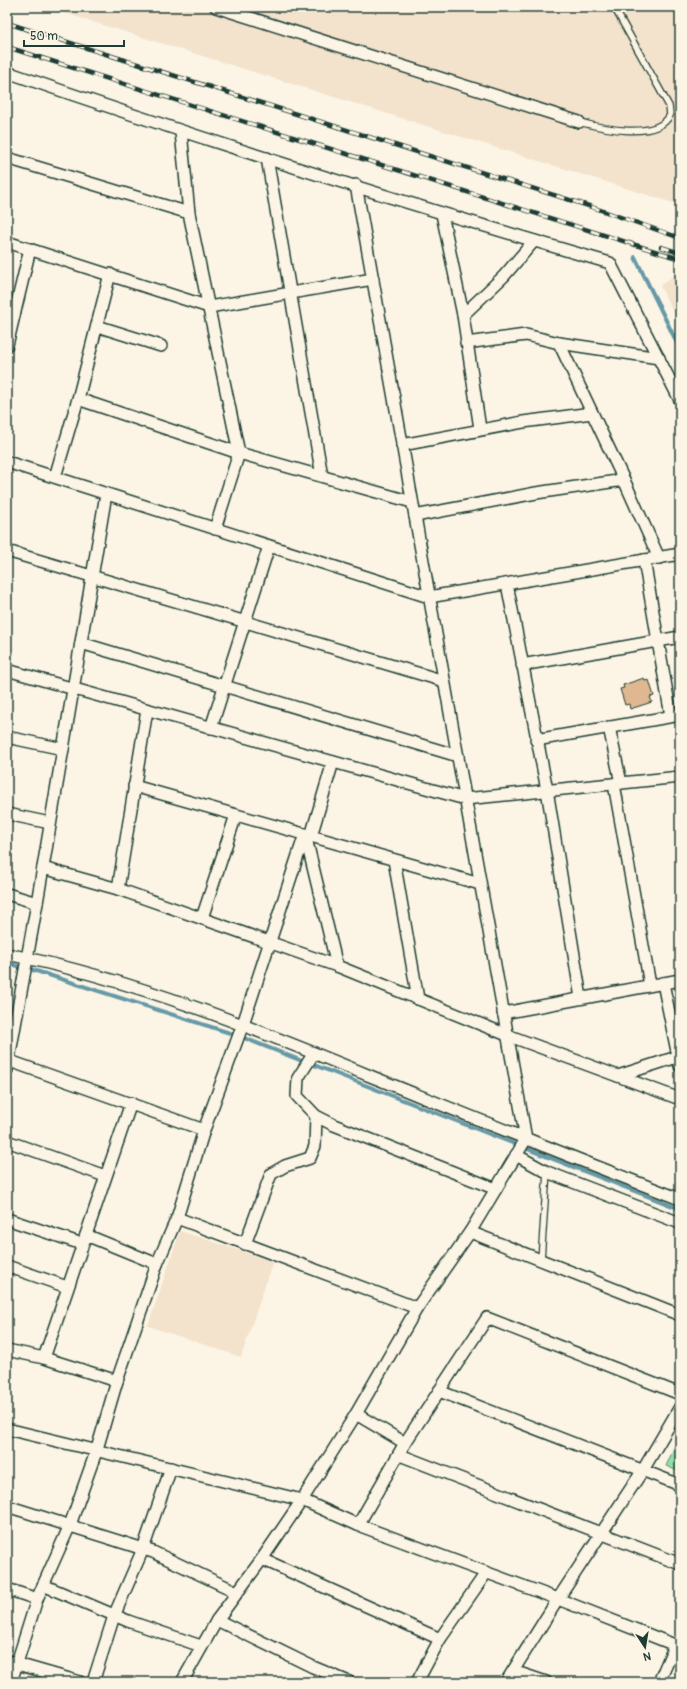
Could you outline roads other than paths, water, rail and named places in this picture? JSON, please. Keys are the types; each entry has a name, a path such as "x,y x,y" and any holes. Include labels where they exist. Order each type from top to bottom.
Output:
{"street":[{"path":"216,7 579,122"},
{"path":"7,72 181,132 356,185 442,214 610,263 660,358 680,400"},
{"path":"181,132 189,213 210,307 239,453 216,529"},
{"path":"7,158 189,213"},
{"path":"267,158 322,476"},
{"path":"182,1682 217,1620 262,1559 302,1500 356,1414 417,1308 470,1232 526,1139 356,185"},
{"path":"442,214 463,315 480,429"},
{"path":"463,315 504,276 534,241"},
{"path":"7,242 210,307 373,279"},
{"path":"7,345 30,249"},
{"path":"55,477 78,399 110,274"},
{"path":"97,326 161,346"},
{"path":"466,343 526,335 559,343 660,358"},
{"path":"559,343 659,558"},
{"path":"78,399 239,453 412,502"},
{"path":"402,445 480,429 592,413"},
{"path":"7,462 429,597 680,554"},
{"path":"415,516 536,493 624,480"},
{"path":"106,494 28,958 8,1063 131,1103 204,1130"},
{"path":"211,728 269,546"},
{"path":"7,551 444,681"},
{"path":"536,740 675,716 658,641 644,560"},
{"path":"507,584 536,740 547,790 581,998"},
{"path":"522,666 680,637"},
{"path":"81,643 458,756"},
{"path":"7,670 465,799 680,777"},
{"path":"118,889 147,710"},
{"path":"609,727 650,985"},
{"path":"7,737 63,749"},
{"path":"11,1682 12,1663 37,1599 70,1525 97,1449 117,1381 157,1264 176,1218 204,1130 243,1024 268,942 308,835 333,762"},
{"path":"134,786 480,884"},
{"path":"7,814 50,823"},
{"path":"202,918 236,814"},
{"path":"308,835 337,966"},
{"path":"394,860 418,999"},
{"path":"43,868 118,889 337,966 507,1035 680,1099"},
{"path":"7,894 37,903"},
{"path":"7,954 97,976 243,1024 526,1139 680,1199"},
{"path":"504,1013 680,980"},
{"path":"618,1076 679,1060 663,983"},
{"path":"314,1053 298,1078 297,1096 316,1116 334,1125 496,1189"},
{"path":"44,1358 131,1103"},
{"path":"245,1244 271,1174 285,1166 310,1158 315,1146 316,1116"},
{"path":"7,1141 105,1176"},
{"path":"516,1155 547,1172 680,1223"},
{"path":"176,1218 417,1308"},
{"path":"7,1219 84,1239 157,1264"},
{"path":"470,1232 680,1315"},
{"path":"7,1266 67,1287"},
{"path":"358,1526 405,1443 487,1318 680,1394"},
{"path":"7,1350 44,1358 117,1381"},
{"path":"439,1391 680,1484"},
{"path":"506,1682 558,1599 643,1470 680,1407"},
{"path":"356,1414 405,1443"},
{"path":"7,1429 97,1449 302,1500 358,1526 558,1599 678,1646 659,1682"},
{"path":"400,1454 680,1564"},
{"path":"93,1682 114,1616 143,1549 171,1468"},
{"path":"7,1506 143,1549 237,1592"},
{"path":"262,1559 440,1639"},
{"path":"417,1682 440,1639 486,1572"},
{"path":"43,1585 114,1616 201,1646"},
{"path":"7,1590 37,1599"},
{"path":"217,1620 312,1667 349,1682"},
{"path":"12,1663 80,1682"},
{"path":"513,1671 546,1682"}],"lane":[{"path":"579,122 605,129 623,131 654,127 665,122 670,115 669,106 614,7"},
{"path":"541,1260 547,1172"}],"waterway":[{"path":"635,257 680,349"},
{"path":"7,963 18,966"},
{"path":"33,970 233,1034"},
{"path":"244,1038 302,1061"},
{"path":"314,1065 680,1209"}],"railway":[{"path":"7,23 592,207 680,238"},
{"path":"7,47 680,259"},
{"path":"661,247 680,253"}]}
